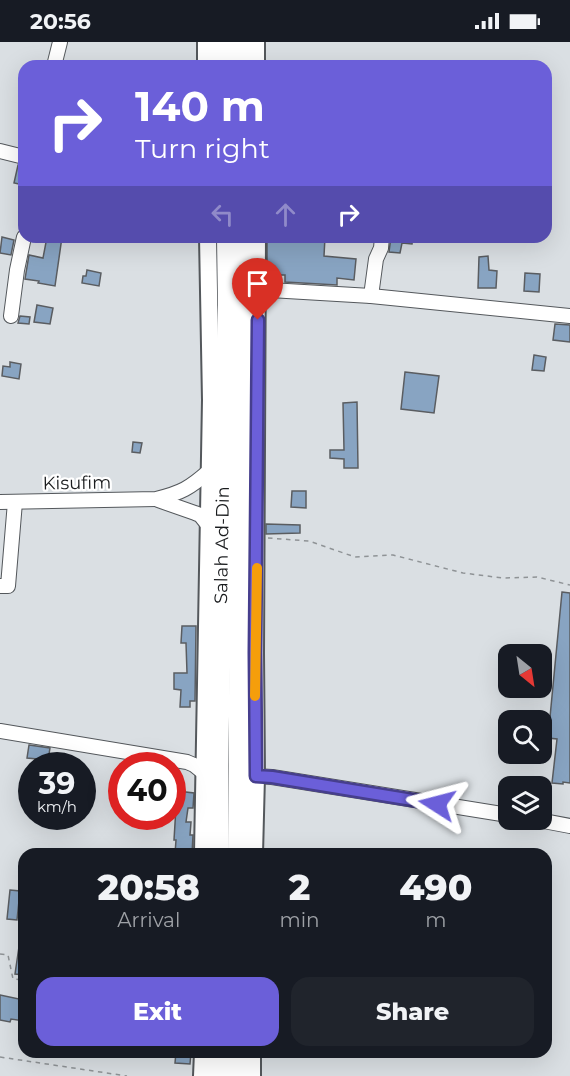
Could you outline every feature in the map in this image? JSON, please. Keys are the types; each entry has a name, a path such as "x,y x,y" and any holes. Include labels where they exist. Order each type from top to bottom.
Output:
{"highway":[{"path":"222,42 223,60"},
{"path":"239,60 240,42"},
{"name":"Salah Ad-Din","path":"219,848 218,767 228,305 226,243"},
{"name":"Salah Ad-Din","path":"238,848 240,542 244,399 242,243"},
{"path":"218,1058 219,1076"},
{"path":"236,1076 237,1058"}],"main road":[{"path":"206,42 206,60"},
{"path":"256,42 256,60"},
{"path":"203,848 210,353 208,243"},
{"path":"254,848 257,243"},
{"path":"202,1058 202,1076"},
{"path":"252,1058 252,1076"}],"street":[{"path":"56,60 60,42"},
{"path":"0,151 18,156"},
{"path":"11,316 23,243"},
{"path":"371,296 376,260 381,243"},
{"path":"243,273 249,281 270,290 371,296 570,316"},
{"name":"Kisufim","path":"0,502 156,499 175,495 189,488 209,471"},
{"name":"Kisufim","path":"156,499 195,513 208,525"},
{"path":"0,586 8,586 15,502"},
{"path":"0,731 126,752"},
{"path":"186,758 194,755 205,744"},
{"path":"186,763 194,765 204,773"},
{"path":"256,776 498,813"},
{"path":"552,823 570,826"}],"path":[{"path":"257,540 270,538 309,541 356,557 393,555 463,573 503,578 537,577 570,585"},
{"path":"0,954 8,955 13,979 18,979"},
{"path":"0,1057 127,1076"}],"building":[{"path":"18,165 18,184 14,183"},
{"path":"2,237 14,240 11,255 0,253"},
{"path":"46,243 61,243 55,286 25,279 29,255 43,258"},
{"path":"267,243 325,243 324,256 356,259 354,280 337,278 337,285 285,282 285,275 267,275"},
{"path":"390,243 402,243 400,253 389,252"},
{"path":"488,256 489,270 497,271 496,288 478,288 479,257"},
{"path":"87,270 101,273 99,286 82,283"},
{"path":"525,273 540,274 539,292 524,291"},
{"path":"37,305 53,308 50,324 34,322"},
{"path":"20,316 30,317 29,324 18,323"},
{"path":"555,324 570,325 570,342 553,340"},
{"path":"534,355 546,357 544,371 532,370"},
{"path":"10,362 21,364 19,379 2,376 3,366 10,367"},
{"path":"405,372 439,376 434,413 401,409"},
{"path":"357,402 358,468 344,468 344,459 330,458 330,450 344,450 343,403"},
{"path":"133,442 142,443 140,453 132,452"},
{"path":"292,491 306,491 306,508 291,507"},
{"path":"266,524 300,525 300,533 266,534"},
{"path":"562,592 570,593 570,783 552,783 557,739 552,738 552,696"},
{"path":"182,626 196,626 195,701 190,701 190,707 180,707 181,690 174,689 174,673 187,673 186,643 181,643"},
{"path":"29,745 50,748 49,752 28,752"},
{"path":"186,792 194,793 193,808 188,808 186,822"},
{"path":"186,822 191,822 192,848 175,848 176,840 174,840 175,830 186,830"},
{"path":"10,890 18,891 17,920 7,919"},
{"path":"18,954 18,974 15,974"},
{"path":"0,995 18,999 18,1020 11,1019 10,1022 0,1020"},
{"path":"175,1058 190,1058 190,1064 175,1063"}],"slow traffic":[{"path":"255,696 257,568"}],"route":[{"path":"258,320 256,776 437,804"}]}
